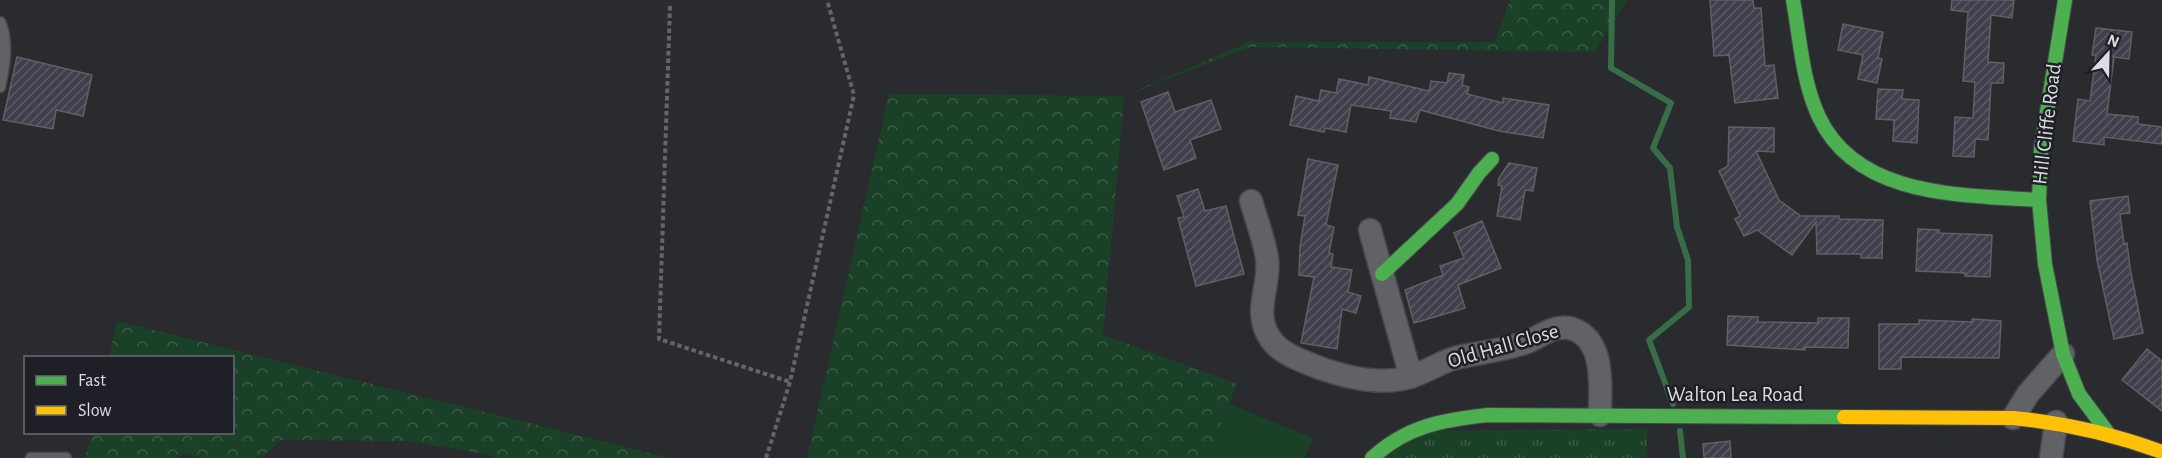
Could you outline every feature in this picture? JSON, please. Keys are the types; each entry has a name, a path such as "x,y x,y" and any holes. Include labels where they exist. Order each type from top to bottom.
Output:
{"street":[{"path":"1793,0 1807,79 1813,98 1827,133 1848,156 1879,175 1916,188 2038,200"},
{"name":"Hill Cliffe Road","path":"2065,0 2041,148 2038,200 2045,264 2063,354 2079,394 2108,433"},
{"path":"1382,274 1457,204 1492,159"},
{"name":"Old Hall Close","path":"1251,201 1268,259 1261,308 1262,321 1277,347 1307,363 1350,376 1385,380 1411,376 1454,358 1526,342 1562,327 1575,330 1582,335 1597,355 1600,415"},
{"path":"1370,230 1411,376"},
{"path":"2013,418 2028,394 2063,354"},
{"name":"Walton Lea Road","path":"1372,458 1409,431 1439,420 1488,415 2013,418 2056,422 2108,433 2162,452"},
{"path":"2051,458 2056,422"}],"lane":[{"path":"0,22 3,28 5,52 0,87"},
{"path":"31,458 66,458"}],"path":[{"path":"766,458 789,382 854,95 827,0"},
{"path":"670,6 659,339 789,382"}],"green space":[{"path":"1510,0 1627,0 1595,52 1250,47 1124,96 1249,42 1495,42"},
{"path":"889,94 1124,96 1103,335 1237,384 1208,458 807,458"},
{"path":"117,321 670,458 496,458 490,455 407,441 281,440 261,458 200,458 183,454 180,458 85,458 92,434 234,434 234,356 109,356"},
{"path":"1229,404 1313,438 1305,458 1208,458"},
{"path":"1648,429 1646,458 1372,458 1409,431"}],"building":[{"path":"1710,0 1753,0 1754,8 1761,8 1765,66 1774,65 1778,98 1735,103 1729,55 1714,56"},
{"path":"1952,0 2014,0 2012,18 1991,15 1988,62 2004,63 2003,83 1991,83 1988,140 1975,139 1974,157 1953,156 1955,117 1973,118 1975,82 1963,81 1968,12 1951,10"},
{"path":"1843,24 1883,32 1878,58 1882,59 1877,83 1858,79 1863,55 1838,50"},
{"path":"2096,28 2132,32 2129,59 2114,57 2107,114 2138,117 2138,124 2162,127 2162,144 2104,137 2104,145 2073,141 2078,99 2090,101 2096,55 2092,55"},
{"path":"17,57 92,75 83,116 56,110 53,129 3,120"},
{"path":"1449,73 1464,75 1462,85 1469,87 1467,94 1503,103 1503,98 1549,105 1543,138 1499,131 1420,110 1416,122 1390,118 1391,111 1351,105 1346,132 1325,128 1324,132 1290,125 1296,96 1319,101 1321,90 1336,93 1339,79 1368,85 1369,77 1429,91 1431,81 1447,83"},
{"path":"1878,89 1903,90 1902,99 1919,100 1917,143 1893,141 1894,120 1876,119"},
{"path":"1168,92 1175,112 1211,100 1221,129 1190,140 1196,158 1164,170 1141,102"},
{"path":"1729,127 1774,128 1774,152 1756,151 1779,200 1801,216 1839,216 1839,219 1883,220 1882,258 1861,258 1861,254 1817,254 1816,222 1792,255 1757,230 1744,236 1735,219 1740,216 1719,171 1728,166"},
{"path":"1308,159 1338,165 1326,225 1334,227 1329,253 1333,254 1331,267 1352,270 1348,292 1361,296 1356,313 1342,309 1337,349 1301,343 1314,277 1299,275 1300,247 1305,216 1298,215"},
{"path":"1509,163 1537,168 1533,191 1525,190 1520,220 1497,216 1502,186 1498,185 1499,178"},
{"path":"1198,189 1205,211 1226,206 1244,274 1196,286 1178,218 1184,217 1177,196"},
{"path":"2128,196 2130,213 2120,214 2143,333 2114,339 2097,260 2090,201"},
{"path":"1482,221 1501,268 1458,285 1465,308 1414,323 1405,290 1443,275 1440,266 1464,258 1454,233"},
{"path":"1918,229 1939,230 1939,233 1992,235 1990,277 1965,276 1965,273 1916,271"},
{"path":"1728,316 1758,317 1758,322 1818,323 1818,318 1849,318 1848,348 1805,347 1805,350 1727,345"},
{"path":"1972,319 2001,321 1999,358 1901,357 1901,369 1879,369 1879,324 1919,324 1919,320 1972,322"},
{"path":"2147,349 2162,361 2162,411 2122,380"},
{"path":"1730,441 1731,458 1704,458 1703,444"}],"waterway":[{"path":"1612,0 1611,68 1671,103 1653,148 1670,168 1677,227 1688,260 1689,307 1649,340 1673,404"},
{"path":"1680,431 1683,458"}],"traffic: fast":[{"path":"1793,0 1805,74 1813,103 1836,144 1859,163 1885,178 1915,187 1946,193 2039,200"},
{"path":"2065,0 2041,149 2039,200 2045,264 2063,354 2079,394 2108,433"},
{"path":"1382,274 1457,204 1492,159"},
{"path":"1372,458 1398,438 1426,426 1455,419 1488,415 1844,417"}],"traffic: slow":[{"path":"1844,417 2013,418 2089,430 2162,452"}]}
